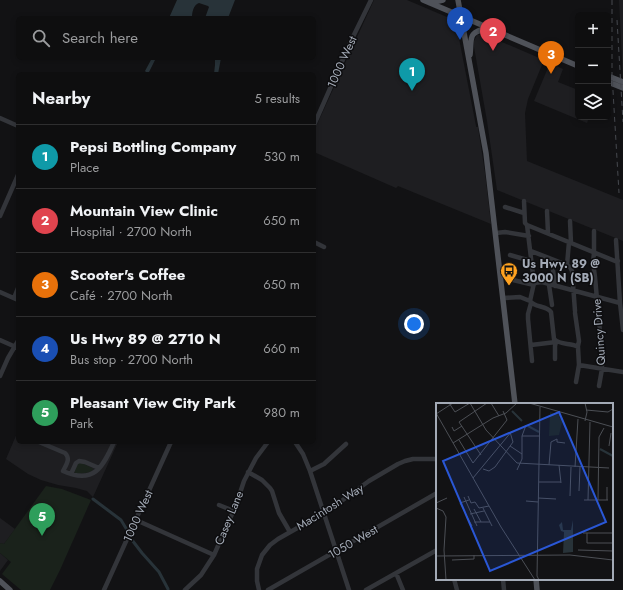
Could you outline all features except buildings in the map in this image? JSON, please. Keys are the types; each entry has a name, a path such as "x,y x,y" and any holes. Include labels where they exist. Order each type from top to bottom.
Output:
{"main road":[{"path":"422,0 575,65"},
{"path":"430,3 443,0"},
{"path":"458,0 486,153 504,298 515,403"},
{"path":"470,61 472,36 477,31 488,28"},
{"path":"611,77 623,82"},
{"path":"611,83 623,88"},
{"path":"536,580 537,590"},
{"path":"0,581 10,590"}],"street":[{"name":"1000 West","path":"316,120 370,0"},
{"path":"0,118 16,125"},
{"path":"0,216 16,180"},
{"path":"524,201 525,223 527,225 529,236 534,284 528,314 532,361"},
{"path":"505,207 524,213"},
{"path":"547,211 548,233"},
{"path":"567,265 570,242 570,220"},
{"path":"527,225 594,253 618,261"},
{"name":"Quincy Drive","path":"594,231 593,262 602,354 602,369 599,386"},
{"path":"496,233 505,232 529,236"},
{"path":"616,240 623,330"},
{"path":"316,243 324,247"},
{"path":"531,251 567,265 571,269 579,341 579,365 576,382"},
{"path":"510,255 531,261"},
{"path":"553,270 550,307 554,339 556,342 555,359"},
{"path":"514,280 534,284 542,282 620,303"},
{"path":"0,292 16,299"},
{"path":"504,298 520,297 530,302 550,307"},
{"path":"0,340 16,348 8,358 0,376"},
{"path":"531,345 556,342 578,346"},
{"path":"579,365 623,372"},
{"path":"45,444 65,453 68,459 63,471 79,476 86,476 97,471 104,462 113,444"},
{"name":"1000 West","path":"104,590 170,444"},
{"name":"Casey Lane","path":"185,590 201,575 214,555 234,511 248,472 266,444"},
{"path":"296,444 303,454 310,471 349,590"},
{"path":"310,471 324,464 346,444"},
{"name":"Macintosh Way","path":"259,590 257,569 262,556 270,545 278,539 323,513 369,481 398,464 413,459 436,460"},
{"path":"71,474 76,463 79,461 100,468"},
{"path":"248,472 262,480 270,488 279,513 290,532"},
{"name":"1050 West","path":"268,590 436,494"},
{"path":"219,505 234,511"},
{"path":"136,520 214,555"},
{"path":"366,590 436,551"},
{"path":"396,573 403,590"},
{"path":"454,580 457,590"},
{"path":"503,580 504,590"}],"shaded area":[{"path":"177,0 235,0 229,16 206,16 209,7 199,3 194,7 192,16 170,16"},
{"path":"374,0 407,0 454,20 456,23 476,127 478,127 491,224 398,186 396,188 316,153 316,127"},
{"path":"619,0 623,0 623,79"},
{"path":"477,35 485,35 544,60 528,99 525,113 527,161 623,200 623,241 497,190 474,47 474,41"},
{"path":"151,60 155,60 149,72 145,71"},
{"path":"215,60 221,60 218,72 214,72"},
{"path":"550,63 563,69 558,82 575,89 575,118 534,101"},
{"path":"580,120 588,120 587,123"},
{"path":"16,436 16,444 117,444 93,497 87,491 41,480 28,474 6,459"},
{"path":"79,463 92,468 92,471 80,474 74,472 77,464"},
{"path":"46,486 62,489 91,500 50,590 21,590 2,574 11,562 0,553 0,544 4,544"},
{"path":"0,518 15,529 4,544 0,544"},
{"path":"0,553 8,560 0,571"}],"waterway":[{"path":"93,499 121,520 127,530"},
{"path":"132,540 159,572 168,589"}],"railway":[{"path":"612,0 612,74 619,193"},
{"path":"617,20 623,122"}],"place":[{"name":"Us Hwy 89 @ 2710 N","path":"460,40"},
{"name":"Mountain View Clinic","path":"493,51"},
{"name":"Scooter's Coffee","path":"551,74"},
{"name":"Pepsi Bottling Company","path":"412,91"},
{"name":"Us Hwy. 89 @ 3000 N (SB)","path":"509,286"},
{"name":"Pleasant View City Park","path":"42,536"}]}
